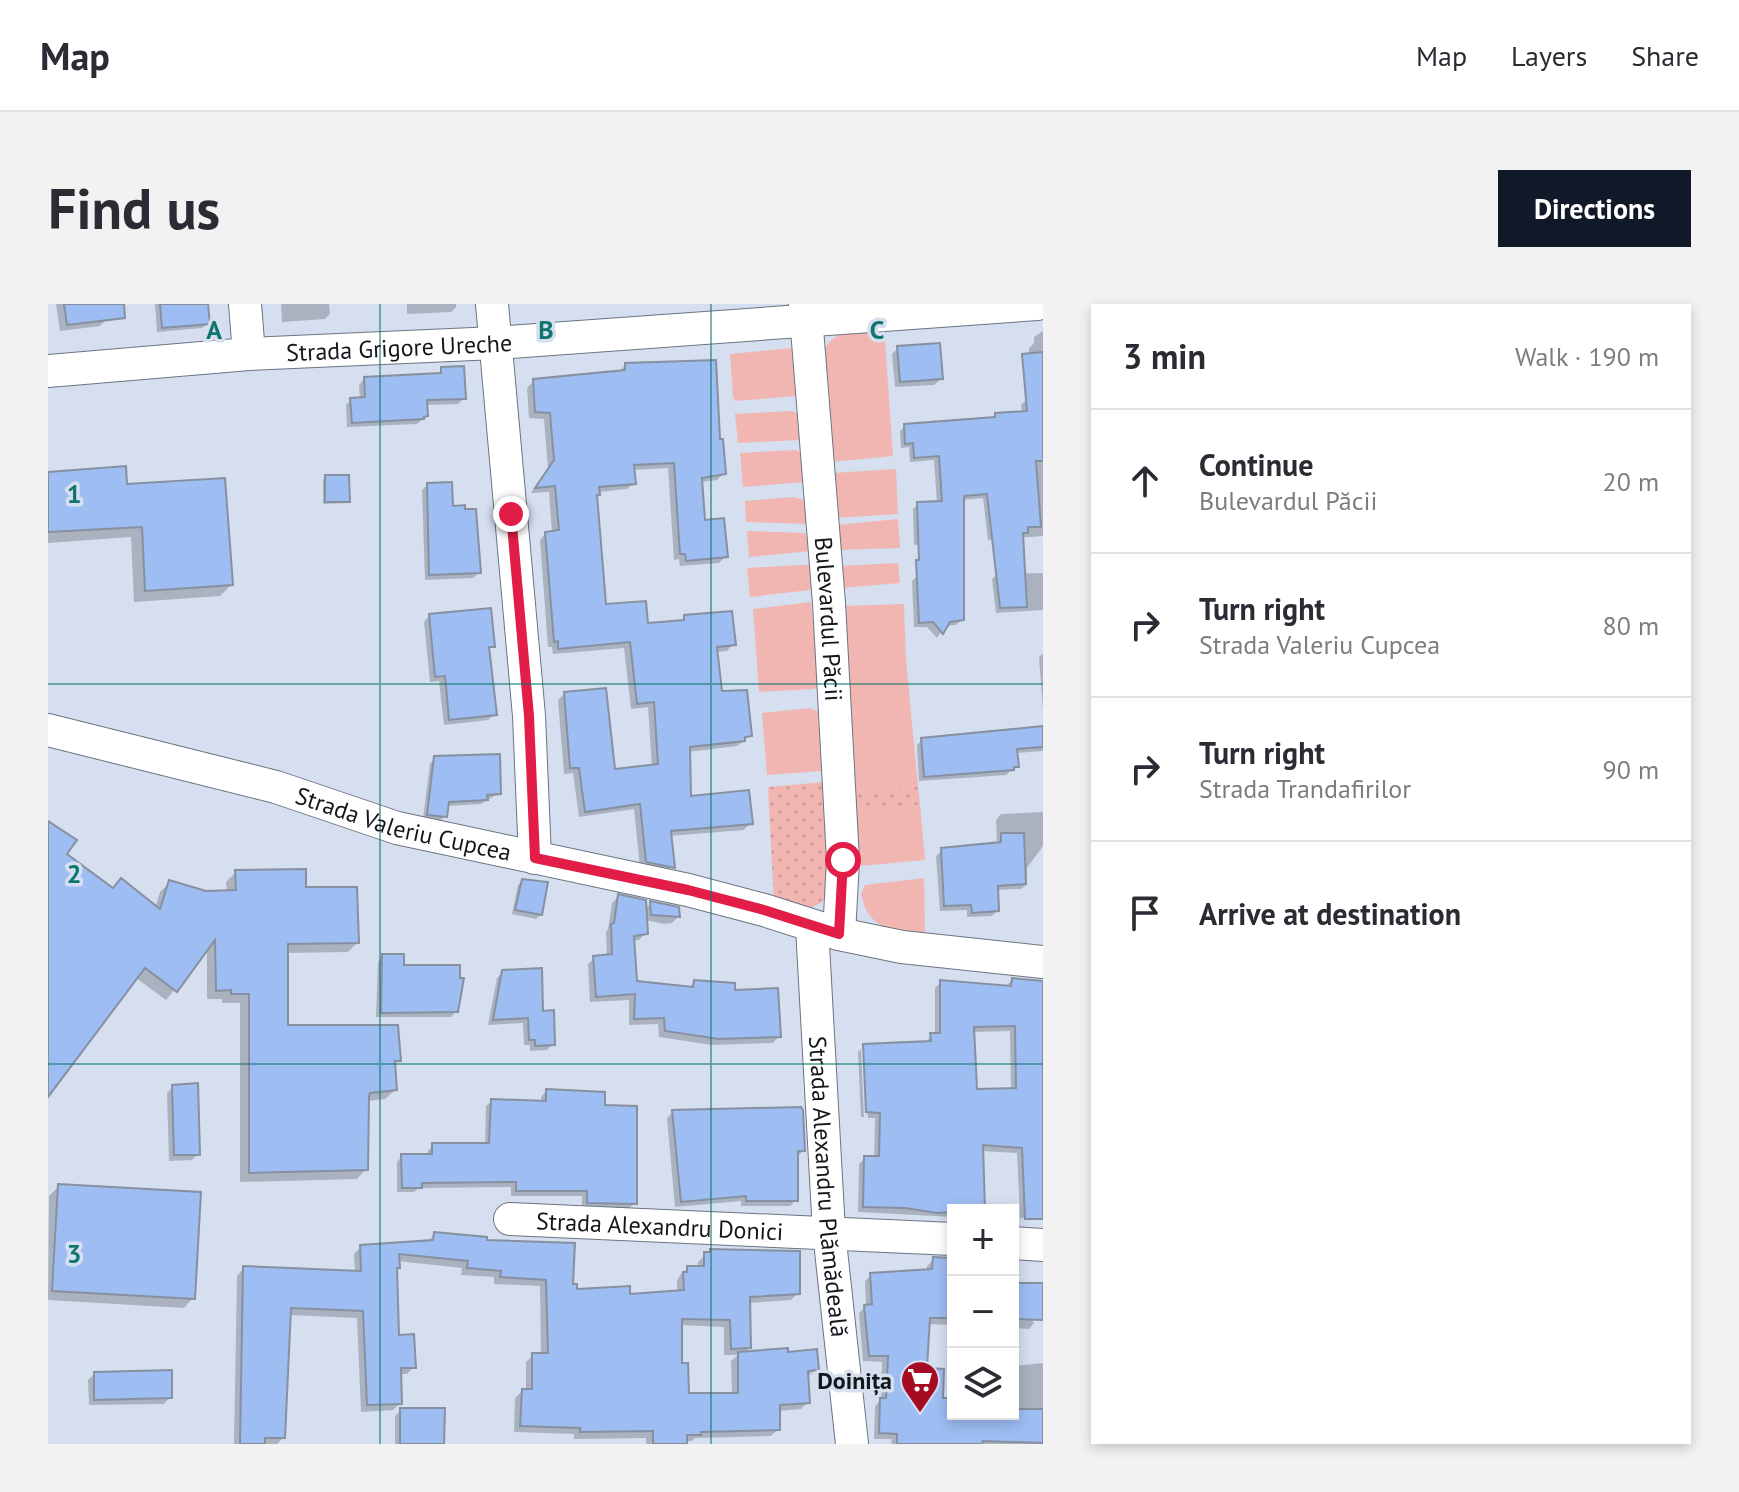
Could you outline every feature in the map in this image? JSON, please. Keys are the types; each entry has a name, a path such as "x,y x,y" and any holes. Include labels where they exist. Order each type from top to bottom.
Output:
{"street":[{"path":"245,304 249,354"},
{"path":"492,304 529,716 535,858"},
{"name":"Strada Grigore Ureche","path":"48,371 249,354 496,343 806,312 1037,304"},
{"name":"Bulevardul Păcii","path":"806,312 829,603 843,860 826,931"},
{"name":"Strada Valeriu Cupcea","path":"48,730 276,787 397,828 688,890 764,910 826,931 902,947 1043,962"},
{"name":"Strada Alexandru Plămădeală","path":"826,931 829,1232 852,1444"},
{"name":"Strada Alexandru Donici","path":"510,1219 947,1239"},
{"path":"1019,1243 1043,1245"}],"shaded area":[{"path":"884,327 893,456 831,462 823,351 828,343 842,334"},
{"path":"792,348 797,396 735,401 730,354"},
{"path":"797,413 800,440 738,443 735,414"},
{"path":"800,452 805,482 743,487 740,453"},
{"path":"896,469 898,514 836,518 832,473"},
{"path":"794,497 807,501 807,524 746,522 745,501"},
{"path":"898,519 900,548 837,550 837,525"},
{"path":"747,531 805,533 811,551 749,557"},
{"path":"898,563 900,583 841,588 840,566"},
{"path":"809,565 811,590 750,597 747,568"},
{"path":"811,602 819,686 814,689 759,692 753,609"},
{"path":"904,604 918,787 856,792 845,606"},
{"path":"810,708 819,712 822,771 767,775 762,713"},
{"path":"824,782 828,896 809,907 774,904 768,787"},
{"path":"918,787 920,805 856,811 856,792"},
{"path":"920,805 925,860 861,866 856,811"},
{"path":"924,878 925,935 884,926 870,916 861,894 865,885"}],"building":[{"path":"64,304 124,304 125,318 67,325"},
{"path":"160,304 208,304 210,324 162,328"},
{"path":"940,343 943,379 900,382 897,346"},
{"path":"1043,352 1043,461 1036,461 1041,527 1028,527 1028,533 1023,533 1027,607 1000,608 987,494 964,496 964,620 950,622 943,634 933,622 919,623 916,560 919,560 917,502 942,501 939,456 914,458 913,443 905,444 904,424 995,417 995,413 1027,411 1022,354"},
{"path":"716,360 720,439 723,439 726,474 702,478 705,520 724,518 728,557 686,561 685,554 680,554 674,463 634,465 636,484 599,487 600,495 597,495 606,604 646,601 648,623 684,620 684,615 732,611 736,645 717,647 722,691 747,690 752,736 745,737 745,741 690,747 691,796 749,790 753,824 671,831 675,868 646,862 640,804 585,812 579,768 570,768 564,692 606,688 615,769 658,764 654,702 637,704 630,642 558,649 558,641 554,642 545,532 559,530 555,486 535,488 554,460 550,413 535,412 533,379 625,370 625,363"},
{"path":"464,366 466,399 427,400 428,416 424,419 352,423 350,398 365,397 364,377 441,373 441,367"},
{"path":"126,466 127,484 225,478 233,585 145,591 142,527 48,532 48,472"},
{"path":"325,475 349,475 350,502 325,502"},
{"path":"452,482 453,506 465,505 465,509 476,509 481,573 429,575 427,483"},
{"path":"491,608 495,647 489,647 497,715 449,720 445,676 435,677 429,614"},
{"path":"1043,726 1043,747 1017,749 1019,767 1014,767 1014,770 924,777 921,738"},
{"path":"500,754 501,794 487,795 488,800 449,802 447,817 427,815 434,756"},
{"path":"48,821 77,840 67,854 113,888 121,878 160,909 169,880 206,891 236,890 235,870 306,869 306,887 357,887 359,943 288,944 288,1025 398,1025 401,1061 395,1061 397,1090 370,1093 369,1096 368,1170 249,1173 249,994 216,991 215,940 177,992 145,968 48,1097"},
{"path":"1001,833 1024,833 1026,884 998,886 999,911 972,913 971,905 944,906 941,848 1001,842"},
{"path":"522,879 548,882 542,915 515,910"},
{"path":"618,894 646,900 648,934 634,936 637,981 693,987 694,980 735,983 735,990 778,988 781,1037 719,1039 665,1031 664,1018 634,1019 635,994 596,997 593,956 612,954 611,924 614,923"},
{"path":"650,901 679,907 680,917 651,915"},
{"path":"382,954 404,954 404,965 460,965 460,978 464,978 458,1012 381,1013"},
{"path":"542,968 543,1011 554,1010 555,1045 535,1046 535,1040 529,1040 528,1018 493,1020 502,970"},
{"path":"1012,978 1043,981 1043,1219 1025,1219 1022,1148 983,1145 985,1204 947,1204 947,1212 937,1213 863,1207 864,1156 879,1156 880,1113 866,1112 863,1044 931,1041 930,1033 940,1033 940,980 1011,986","holes":["1015,1026 1016,1088 977,1089 974,1027"]},
{"path":"198,1083 200,1155 174,1155 172,1085"},
{"path":"546,1089 605,1092 605,1105 637,1106 637,1204 587,1203 587,1191 516,1191 516,1182 422,1183 422,1188 402,1188 401,1154 432,1154 432,1143 489,1143 491,1099 546,1101"},
{"path":"801,1107 805,1151 798,1151 798,1201 746,1201 746,1196 681,1202 672,1110"},
{"path":"58,1184 201,1192 195,1299 52,1291"},
{"path":"434,1232 487,1237 487,1240 575,1243 573,1284 577,1284 577,1289 630,1286 630,1294 684,1290 683,1272 687,1272 687,1266 704,1266 704,1252 710,1252 710,1249 800,1251 800,1294 750,1297 751,1348 731,1349 730,1320 682,1319 682,1363 688,1363 689,1393 738,1393 738,1352 817,1349 819,1370 808,1371 810,1403 780,1405 780,1430 701,1432 701,1435 687,1435 687,1444 653,1444 653,1431 580,1432 580,1428 520,1426 522,1389 532,1389 532,1353 548,1353 546,1280 500,1277 501,1271 467,1268 468,1261 399,1254 399,1335 414,1334 416,1368 401,1368 402,1404 367,1405 363,1311 291,1308 285,1438 265,1438 265,1444 240,1444 243,1266 361,1271 360,1245 433,1240"},
{"path":"933,1257 947,1258 947,1318 930,1318 927,1368 944,1369 943,1398 947,1398 947,1420 1019,1420 1019,1409 1043,1409 1043,1443 983,1441 982,1444 897,1444 897,1434 879,1433 880,1398 886,1398 888,1356 869,1356 864,1305 872,1304 870,1273 932,1269"},
{"path":"1019,1283 1043,1283 1043,1320 1019,1319"},
{"path":"172,1370 172,1398 94,1400 94,1372"},
{"path":"400,1408 445,1408 444,1444 400,1444"}],"place":[{"name":"Doinița","path":"920,1414"}],"route":[{"path":"511,514 529,716 535,858 688,890 839,934 843,860"}]}
